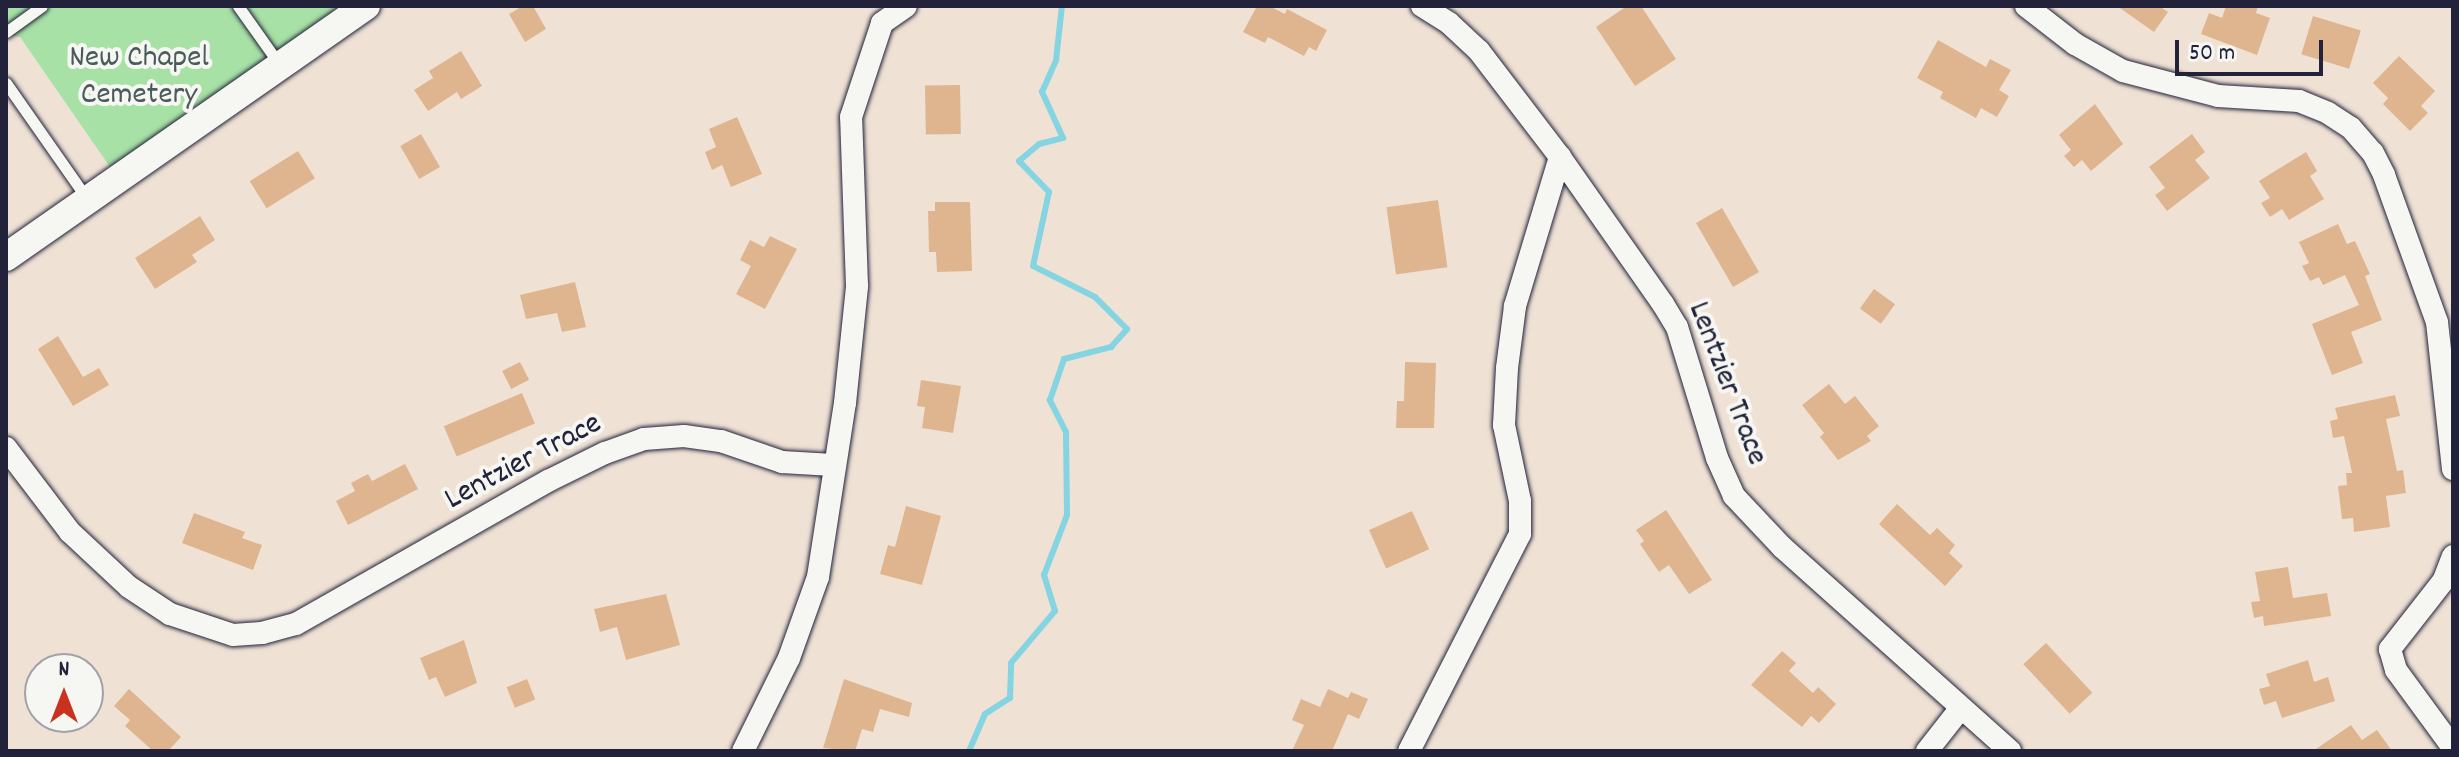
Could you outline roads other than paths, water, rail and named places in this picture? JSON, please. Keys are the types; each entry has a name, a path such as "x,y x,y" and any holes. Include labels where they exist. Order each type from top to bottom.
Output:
{"street":[{"path":"743,751 789,658 818,577 845,403 857,286 851,117 882,23 906,6"},
{"name":"Lentzier Trace","path":"1422,6 1449,23 1479,51 1560,157 1677,327 1717,458 1734,496 1782,547 2010,751"},
{"path":"2026,6 2075,44 2123,71 2218,96 2299,101 2328,113 2351,128 2373,153 2445,320 2453,469"},
{"path":"6,256 280,66 354,9"},
{"path":"1409,751 1520,534 1520,501 1504,425 1507,368 1515,306 1560,157"},
{"name":"Lentzier Trace","path":"6,448 70,532 129,587 170,614 233,635 262,633 296,624 548,481 605,453 644,439 684,436 721,441 782,462 833,465"},
{"path":"2453,556 2444,580 2390,649 2396,670 2453,748"},
{"path":"1927,751 1960,709"}],"lane":[{"path":"6,32 42,6"},
{"path":"238,6 280,66"},
{"path":"6,83 88,200"}],"waterway":[{"path":"969,751 985,714 1010,698 1011,663 1055,611 1044,575 1067,515 1066,432 1050,400 1064,359 1111,347 1127,329 1095,297 1033,266 1049,192 1019,161 1039,144 1063,138 1042,92 1056,60 1062,6"}],"park label":[{"name":"New Chapel Cemetery","path":"139,78"}]}
